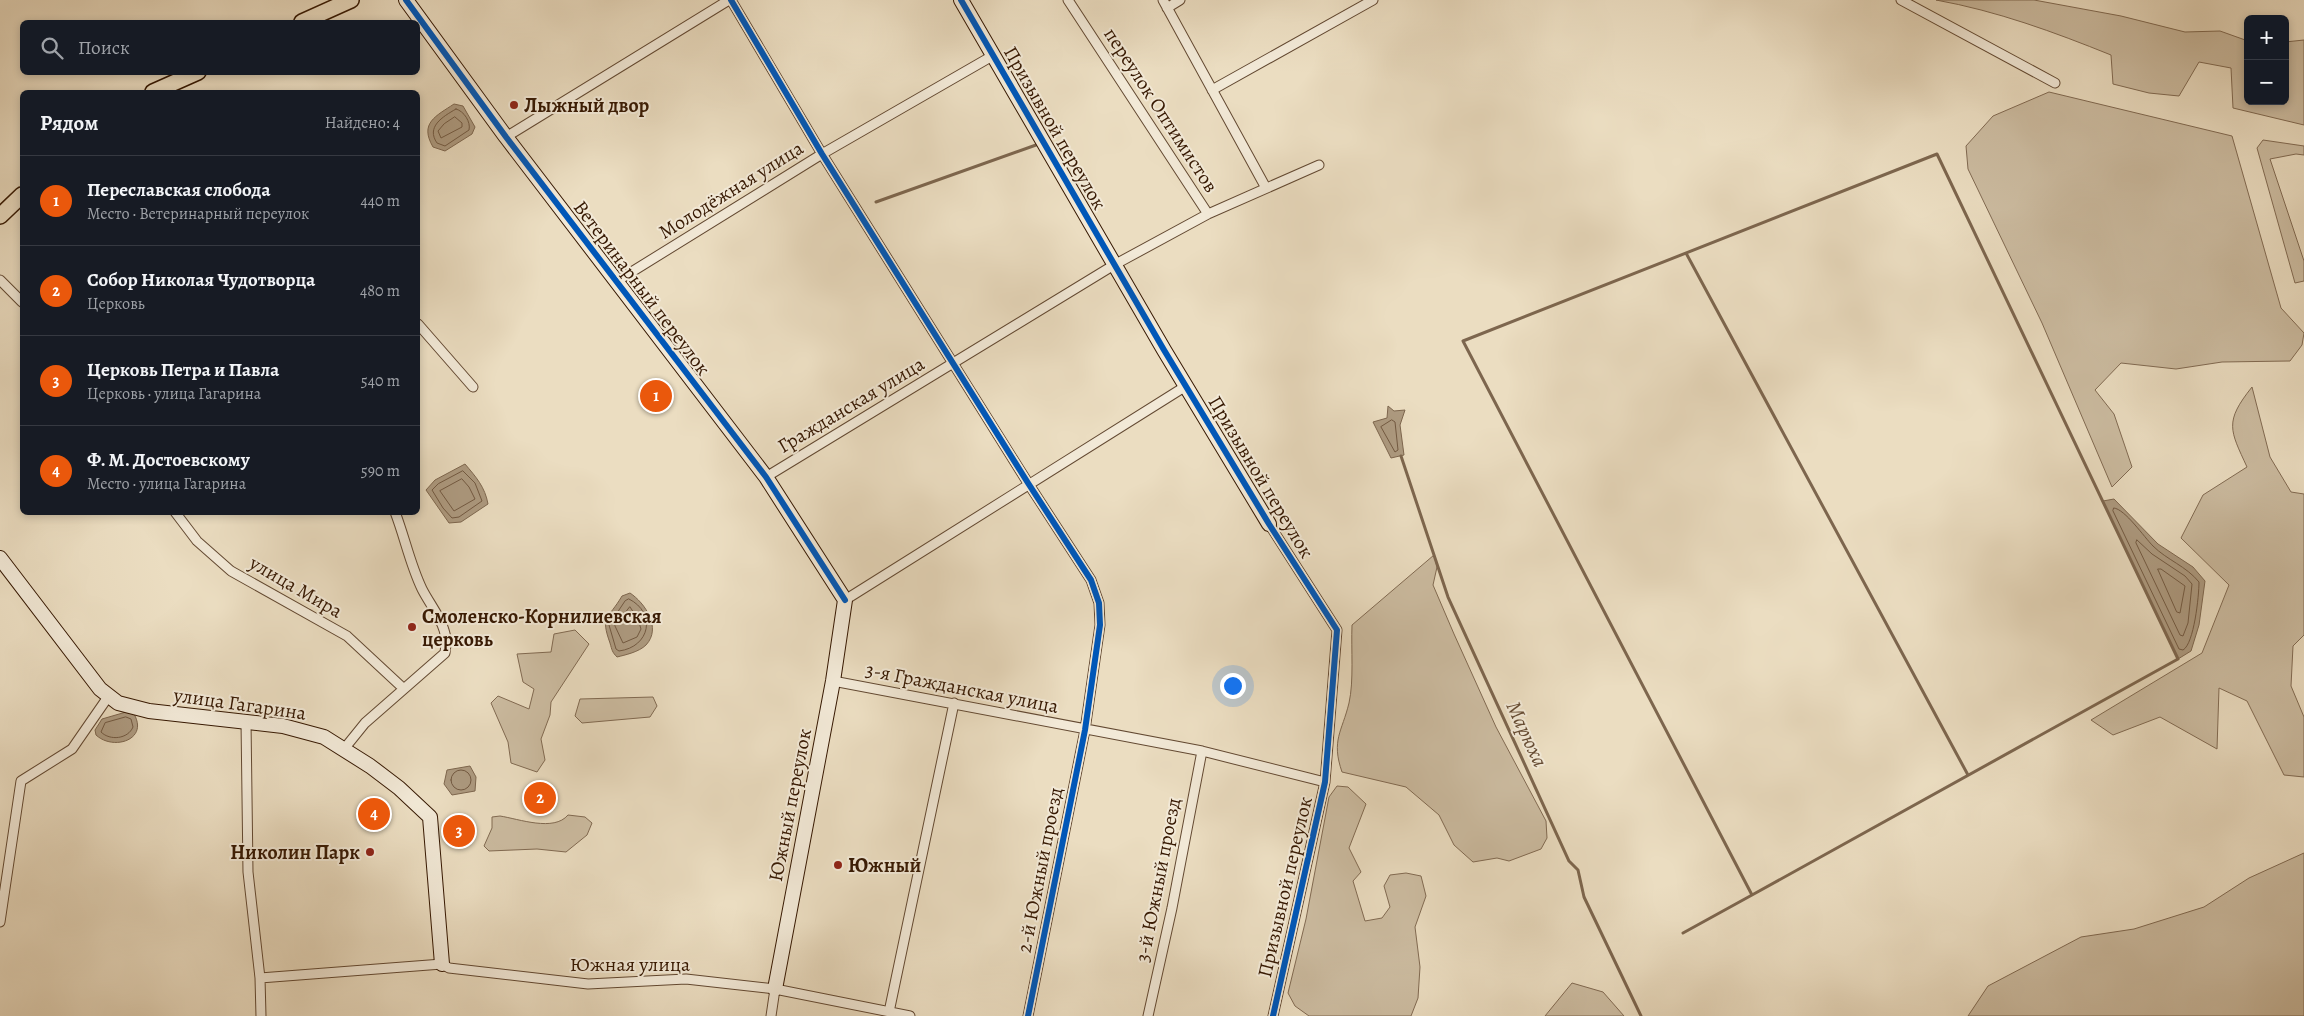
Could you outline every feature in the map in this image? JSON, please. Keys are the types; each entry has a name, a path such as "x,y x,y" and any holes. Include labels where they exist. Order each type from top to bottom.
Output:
{"main road":[{"path":"306,20 351,0"},
{"path":"158,90 191,75"},
{"path":"0,216 20,197"}],"street":[{"name":"Ветеринарный переулок","path":"406,0 506,137 766,476 845,600"},
{"path":"506,137 730,0 822,154 954,362"},
{"name":"Призывной переулок","path":"961,0 1186,386 1269,524 1337,630 1325,782 1273,1016"},
{"name":"переулок Оптимистов","path":"1068,0 1208,214"},
{"path":"1180,0 1165,4 1266,188"},
{"path":"1212,90 1373,0"},
{"path":"1901,0 2055,83"},
{"name":"Молодёжная улица","path":"617,281 822,154 994,56"},
{"name":"Гражданская улица","path":"766,476 1114,265 1208,214 1319,165"},
{"path":"0,280 20,300"},
{"path":"420,326 473,387"},
{"name":"Гражданская улица","path":"954,362 1028,484 1091,580"},
{"path":"845,600 934,546 1028,484 1186,386"},
{"name":"улица Мира","path":"177,515 197,540 231,571 347,636 404,689"},
{"path":"344,749 365,723 445,653 447,642 444,629 423,590 409,558 404,534 396,515"},
{"name":"улица Гагарина","path":"0,558 100,689 118,703 150,711 283,726 324,737 399,788 430,817 442,964"},
{"name":"3-я Гражданская улица","path":"1085,730 1100,625 1099,603 1091,580"},
{"name":"Южный переулок","path":"771,1016 833,681 845,600"},
{"name":"3-я Гражданская улица","path":"833,681 1202,752 1325,782"},
{"path":"0,922 21,781 72,750 108,697"},
{"path":"889,1012 954,703"},
{"path":"246,721 248,872 260,978 261,1016"},
{"name":"2-й Южный проезд","path":"1028,1016 1085,730"},
{"name":"3-й Южный проезд","path":"1148,1016 1172,908 1202,752"},
{"name":"Южная улица","path":"260,978 442,964 449,968 588,984 686,980 775,990 910,1016"}],"shaded area":[{"path":"1936,0 2034,0 2121,16 2185,32 2220,31 2244,40 2244,105 2289,105 2289,42 2304,40 2304,125 2233,108 2231,68 2199,62 2179,96 2149,93 2113,84 2111,55 2025,23"},
{"path":"2049,92 2232,136 2281,308 2304,333 2302,345 2290,361 2222,362 2176,369 2121,363 2095,390 2114,414 2132,467 2112,487 2042,323 1968,169 1966,146 1993,116"},
{"path":"2263,140 2304,146 2304,155 2296,154 2270,159 2304,261 2304,281 2295,283 2257,148"},
{"path":"2252,387 2270,457 2291,492 2304,494 2304,635 2293,646 2291,686 2304,717 2304,777 2284,775 2247,701 2219,688 2217,749 2160,717 2113,735 2091,720 2202,653 2229,585 2181,538 2203,495 2247,467 2237,444 2233,426 2237,409"},
{"path":"1434,555 1437,567 1433,585 1496,727 1546,821 1547,838 1541,849 1509,861 1497,858 1473,862 1454,845 1439,815 1406,787 1342,772 1339,761 1337,752 1339,736 1349,703 1351,685 1352,625"},
{"path":"575,630 589,644 551,702 550,715 541,739 545,760 537,772 511,763 508,742 491,703 498,696 529,709 534,689 523,682 517,654 551,652 554,634"},
{"path":"653,697 657,706 650,717 582,723 575,716 580,699"},
{"path":"1337,786 1348,787 1366,804 1349,848 1361,872 1353,881 1365,921 1382,918 1390,907 1384,886 1390,875 1406,873 1421,876 1426,896 1415,927 1420,967 1418,998 1411,1016 1309,1016 1295,1006 1288,993 1306,919 1329,797"},
{"path":"568,815 585,817 592,823 587,835 566,852 537,849 489,851 484,846 492,828 492,817 500,816 545,824 562,820"},
{"path":"2304,853 2304,1016 1968,1016 1988,986 2081,937 2134,929 2204,907 2249,878"},
{"path":"1572,983 1603,992 1624,1016 1545,1016"}],"water":[{"path":"454,104 463,106 475,127 472,134 445,151 433,147 429,139 429,126 436,117"},
{"path":"1388,406 1394,411 1405,410 1400,425 1404,455 1391,458 1373,422 1387,418"},
{"path":"465,464 482,487 488,504 461,522 449,523 426,490 435,480"},
{"path":"2114,499 2158,544 2193,567 2205,581 2199,625 2191,651 2178,659 2103,501"},
{"path":"630,593 636,597 650,616 652,624 651,638 640,650 617,657 614,654 607,634 606,622 609,614 622,596"},
{"path":"126,712 134,714 137,723 137,730 133,736 127,740 111,742 103,740 96,735 95,730 102,719"},
{"path":"470,766 476,777 475,791 452,795 444,784 447,770"}],"waterway":[{"path":"876,202 1036,145"},
{"path":"1683,933 1752,895 2178,659 1937,154 1463,341 1752,895"},
{"path":"1686,253 1968,775"},
{"name":"Марюха","path":"1401,456 1448,597 1569,861 1578,870 1584,897 1641,1016"}],"cycle path":[{"path":"406,0 506,137 766,477 845,600"},
{"path":"731,0 822,154 1091,580 1099,603 1100,625 1085,730 1028,1016"},
{"path":"961,0 1164,350 1269,524 1337,630 1325,782 1273,1016"}],"place":[{"name":"Лыжный двор","path":"514,105"},
{"name":"Переславская слобода","path":"656,396"},
{"name":"Смоленско-Корнилиевская церковь","path":"412,627"},
{"name":"Собор Николая Чудотворца","path":"540,798"},
{"name":"Ф. М. Достоевскому","path":"374,814"},
{"name":"Церковь Петра и Павла","path":"459,831"},
{"name":"Николин Парк","path":"370,852"},
{"name":"Южный","path":"838,865"}]}
